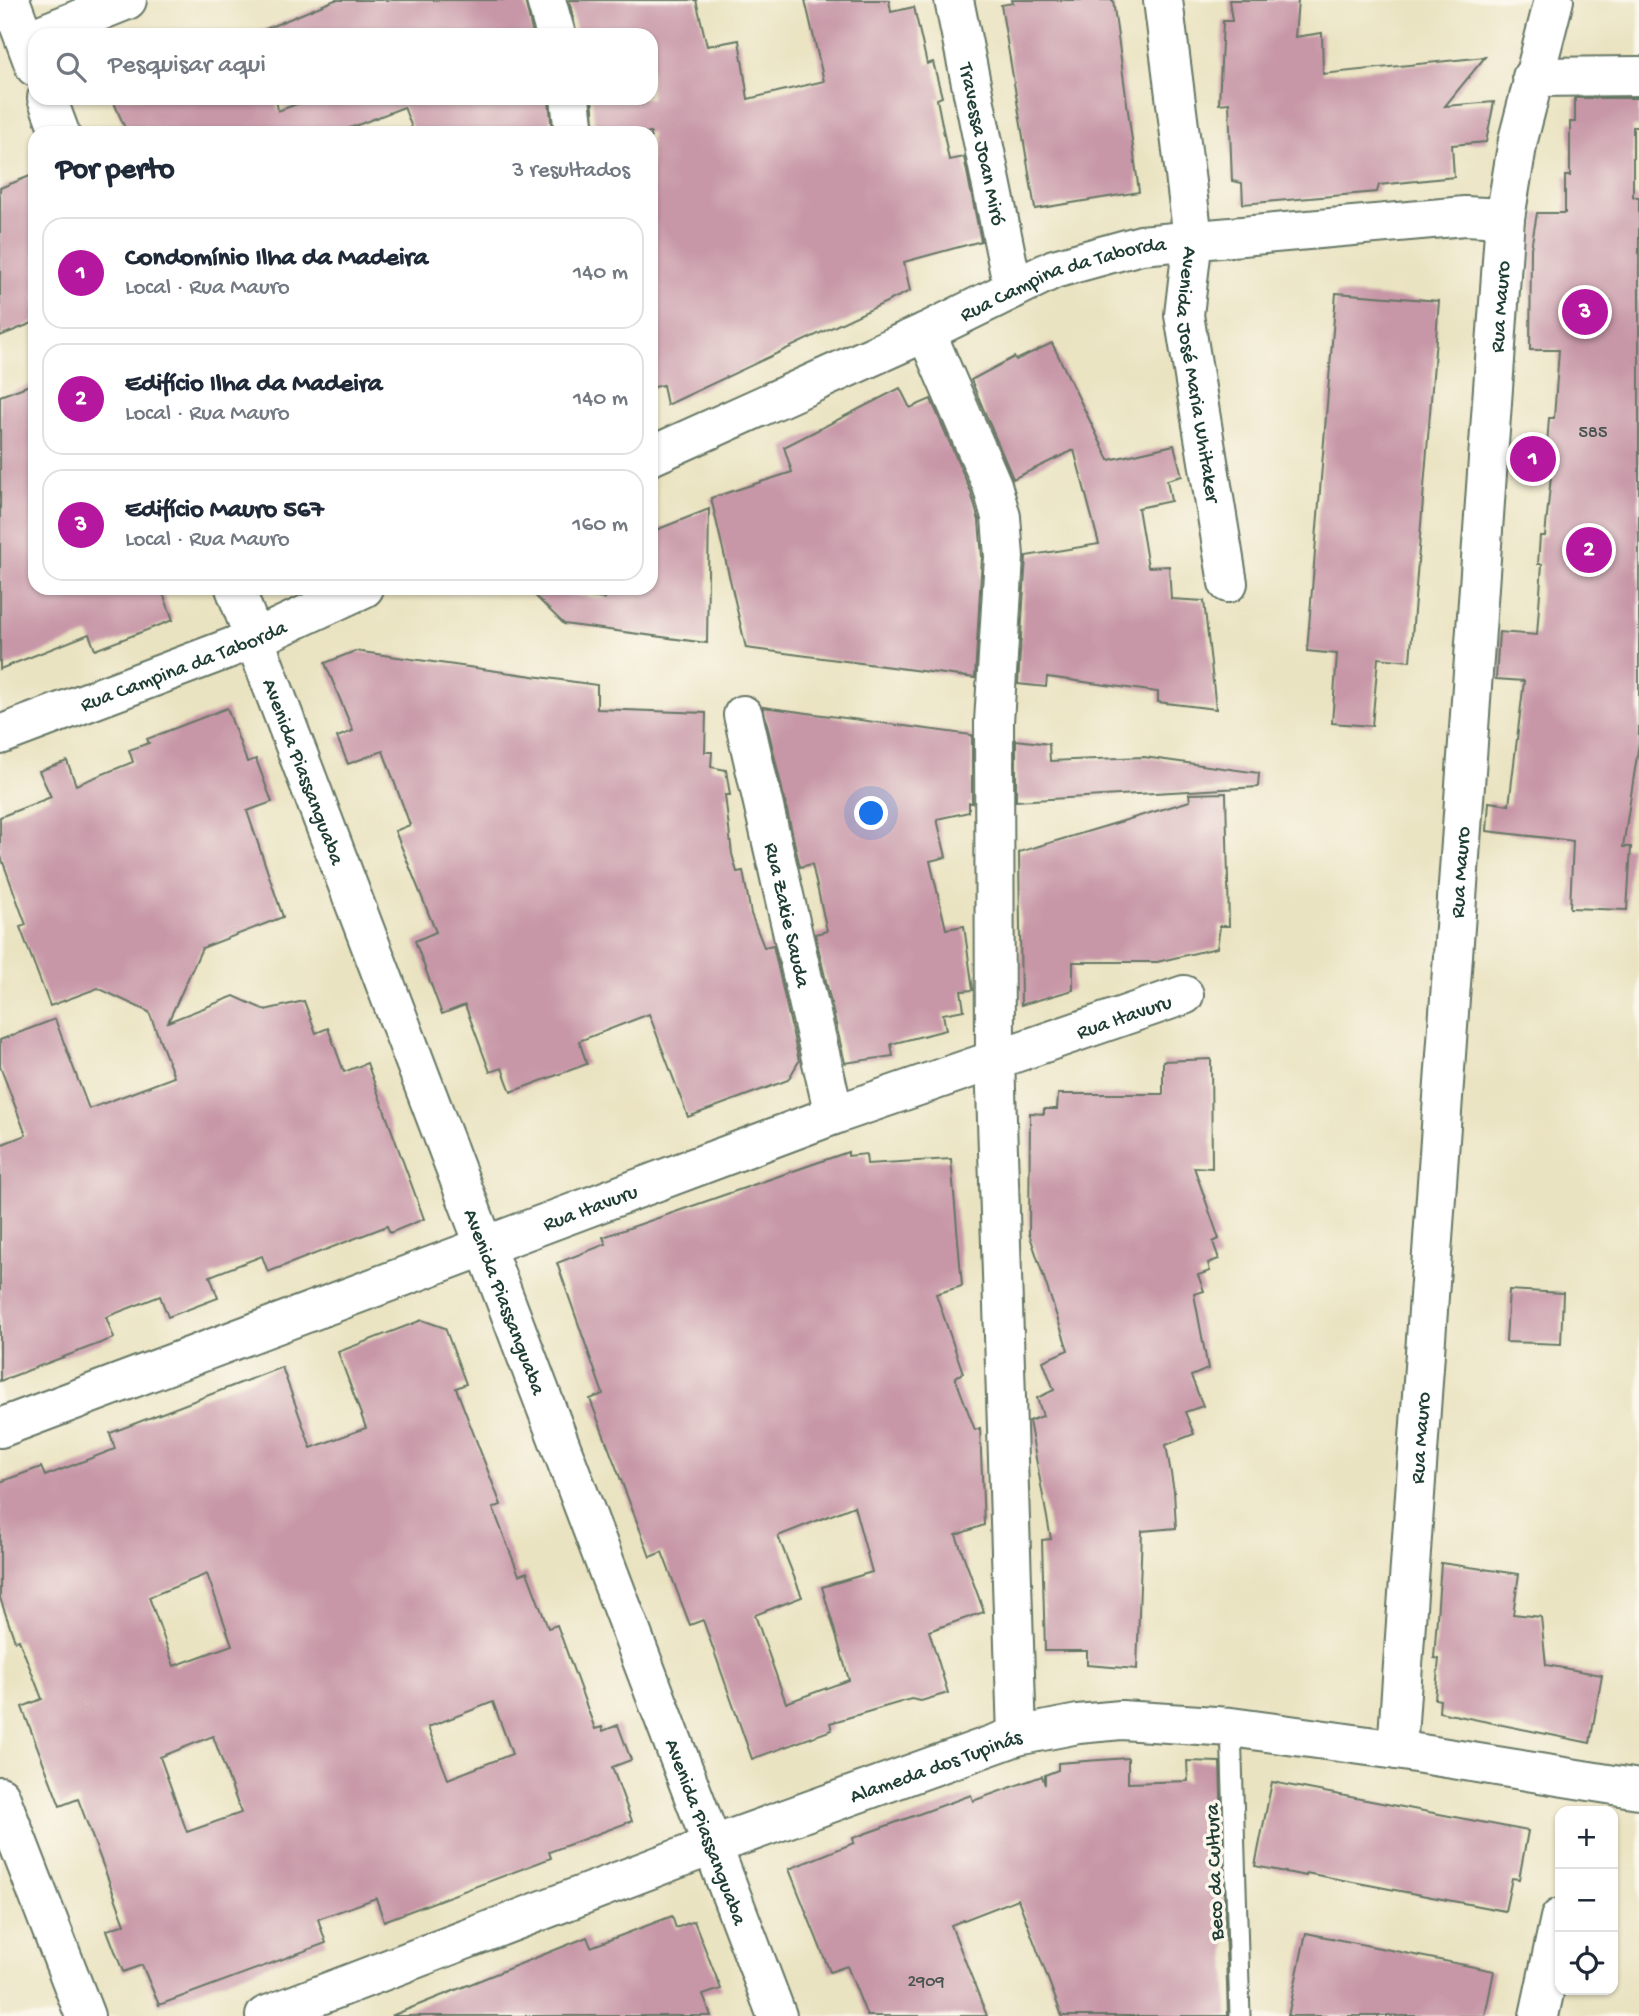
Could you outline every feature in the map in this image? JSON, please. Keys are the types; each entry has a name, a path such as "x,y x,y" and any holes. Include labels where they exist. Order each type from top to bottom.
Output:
{"street":[{"path":"10,0 27,46"},
{"path":"66,28 127,0"},
{"path":"546,0 554,28"},
{"name":"Travessa Joan Miró","path":"954,0 1013,289"},
{"name":"Avenida José Maria Whitaker","path":"1163,0 1193,239 1184,315 1228,583"},
{"name":"Rua Mauro","path":"1397,1750 1505,218 1532,77 1554,0"},
{"path":"1532,77 1639,76"},
{"path":"50,105 57,126"},
{"path":"571,105 572,126"},
{"name":"Rua Campina da Taborda","path":"658,453 926,332 1054,269 1141,245 1193,239 1465,216 1505,218"},
{"path":"926,332 992,485 1001,517 1004,557 994,722 995,1059 1017,1736"},
{"name":"Avenida Piassanguaba","path":"238,595 777,2016"},
{"name":"Rua Campina da Taborda","path":"0,735 254,639 349,595"},
{"name":"Rua Zakie Sauda","path":"743,715 834,1115"},
{"name":"Rua Itavuru","path":"0,1428 834,1115 1184,995"},
{"name":"Alameda dos Tupinás","path":"265,2016 711,1846 1017,1736 1078,1724 1121,1720 1231,1727 1397,1750 1586,1796 1639,1790"},
{"path":"0,1796 85,2016"},
{"path":"1539,2016 1557,1932"}],"lane":[{"name":"Beco da Cultura","path":"1231,1727 1240,2016"}],"building":[{"path":"335,0 525,0 531,28 268,28"},
{"path":"569,0 696,0 707,46 739,40 748,99 824,81 805,0 889,0 891,12 914,7 927,64 933,62 942,97 937,99 949,160 964,157 981,241 904,262 910,291 667,405 663,385 658,386 658,126 594,126 593,105 658,105 658,28 575,28"},
{"path":"1012,0 1113,0 1139,192 1035,209 1001,5 1013,3"},
{"path":"1229,0 1298,0 1295,37 1322,33 1323,74 1485,57 1445,106 1494,102 1486,142 1452,145 1454,177 1379,185 1377,192 1243,204 1242,183 1232,181 1229,103 1219,104 1223,21 1232,21"},
{"path":"1575,98 1639,98 1639,127 1633,127 1633,197 1639,197 1639,743 1623,847 1631,847 1627,910 1570,908 1573,841 1487,831 1489,802 1509,805 1524,681 1496,679 1499,632 1537,635 1542,564 1538,564 1540,536 1545,536 1551,476 1521,472 1522,444 1547,445 1549,418 1554,418 1559,350 1530,350 1531,248 1537,213 1565,213 1565,176 1570,176 1570,122 1575,122"},
{"path":"115,105 277,105 278,111 294,105 550,105 551,126 411,126 404,107 355,126 124,126"},
{"path":"28,177 28,325 0,336 0,188"},
{"path":"1336,293 1439,301 1410,661 1378,658 1372,726 1332,723 1337,654 1307,651"},
{"path":"1052,343 1109,460 1174,445 1182,476 1167,480 1171,501 1138,508 1148,567 1169,566 1171,599 1204,601 1216,709 1158,702 1158,692 1047,677 1046,687 1018,684 1026,556 1099,544 1074,450 1013,479 971,380 1014,357 1016,360"},
{"path":"28,386 28,595 164,595 173,620 95,650 89,634 0,669 0,396"},
{"path":"900,388 910,408 931,399 971,492 979,521 982,557 975,678 746,648 711,498 792,472 784,447"},
{"path":"709,509 707,643 564,624 534,595 574,595 605,599 604,595 658,595 658,529"},
{"path":"355,651 597,685 597,709 706,713 705,752 712,752 711,767 726,770 730,795 725,795 732,854 737,872 743,871 751,914 764,947 773,945 799,1061 788,1080 688,1117 649,1014 579,1041 587,1064 511,1092 502,1068 490,1072 465,1005 442,1014 415,941 436,932 395,831 410,825 383,751 348,764 337,737 353,731 325,663"},
{"path":"763,707 972,735 972,803 969,803 969,812 937,819 946,857 930,861 946,929 964,926 973,990 961,991 964,1010 943,1014 946,1030 891,1044 893,1056 845,1063 815,934 827,931 812,864 800,867"},
{"path":"227,708 247,762 256,759 272,802 247,811 283,917 202,948 168,1022 234,996 265,1010 304,1001 316,1033 328,1028 344,1072 367,1063 424,1219 390,1233 387,1226 268,1272 262,1256 210,1276 218,1298 168,1317 160,1296 106,1317 114,1338 0,1381 0,1145 26,1135 0,1066 0,1040 55,1019 89,1109 174,1077 149,1012 98,988 50,1006 20,927 26,925 0,854 0,817 51,797 39,771 67,761 76,785 133,762 129,750 149,743 147,739"},
{"path":"1016,740 1049,744 1050,761 1144,757 1259,773 1258,787 1016,801"},
{"path":"1226,793 1229,926 1220,926 1217,948 1157,962 1073,962 1073,990 1021,1005 1019,852 1190,801 1189,794"},
{"path":"1211,1059 1212,1168 1194,1167 1219,1239 1213,1242 1219,1259 1208,1263 1210,1271 1198,1275 1204,1291 1194,1294 1208,1369 1191,1376 1203,1406 1185,1412 1194,1434 1166,1445 1174,1491 1176,1528 1142,1531 1137,1669 1087,1665 1087,1651 1045,1651 1042,1540 1051,1539 1029,1421 1043,1416 1037,1398 1054,1390 1043,1361 1068,1350 1029,1233 1030,1113 1044,1114 1044,1109 1057,1109 1058,1094 1163,1094 1163,1061"},
{"path":"848,1152 848,1156 866,1154 867,1164 951,1159 962,1286 936,1294 963,1373 955,1377 975,1430 980,1428 984,1525 956,1535 984,1612 929,1631 948,1693 921,1701 911,1699 830,1723 832,1730 752,1759 703,1620 690,1625 662,1552 650,1557 590,1399 603,1394 557,1263 606,1244 603,1237","holes":["854,1506 872,1572 822,1587 849,1680 786,1703 755,1615 802,1597 778,1536"]},
{"path":"1509,1290 1563,1293 1561,1344 1506,1342"},
{"path":"422,1320 445,1328 466,1384 456,1388 501,1505 493,1508 519,1575 527,1572 548,1628 557,1625 595,1729 602,1727 603,1731 618,1725 631,1760 612,1767 632,1821 549,1852 551,1858 384,1921 376,1898 318,1919 326,1943 159,2005 142,1965 123,1972 107,1930 125,1924 78,1799 60,1806 22,1707 42,1699 19,1640 15,1641 0,1598 0,1482 41,1467 45,1476 115,1449 110,1433 282,1367 311,1448 366,1428 338,1352","holes":["207,1574 232,1645 174,1666 149,1597","493,1702 512,1754 448,1779 428,1727","213,1736 241,1813 187,1832 160,1757"]},
{"path":"1441,1563 1519,1574 1513,1614 1541,1617 1546,1665 1602,1675 1590,1743 1439,1712 1440,1700 1435,1699 1439,1659 1434,1658"},
{"path":"1128,1758 1128,1783 1188,1781 1187,1761 1220,1762 1228,2016 1062,2016 1018,1899 951,1925 987,2016 867,2016 847,1966 830,1972 789,1869 854,1843 853,1838 971,1795 973,1801 1042,1776 1045,1785 1045,1775 1058,1770 1058,1763"},
{"path":"1272,1782 1528,1831 1519,1879 1512,1878 1505,1911 1306,1873 1306,1876 1255,1866"},
{"path":"672,1916 676,1928 694,1921 721,1989 703,1995 711,2016 391,2016 587,1937 591,1947"},
{"path":"1306,1933 1494,1971 1485,2016 1288,2016"}],"place":[{"name":"Edifício Mauro 567","path":"1585,312"},
{"name":"Condomínio Ilha da Madeira","path":"1533,459"},
{"name":"Edifício Ilha da Madeira","path":"1589,550"}]}
